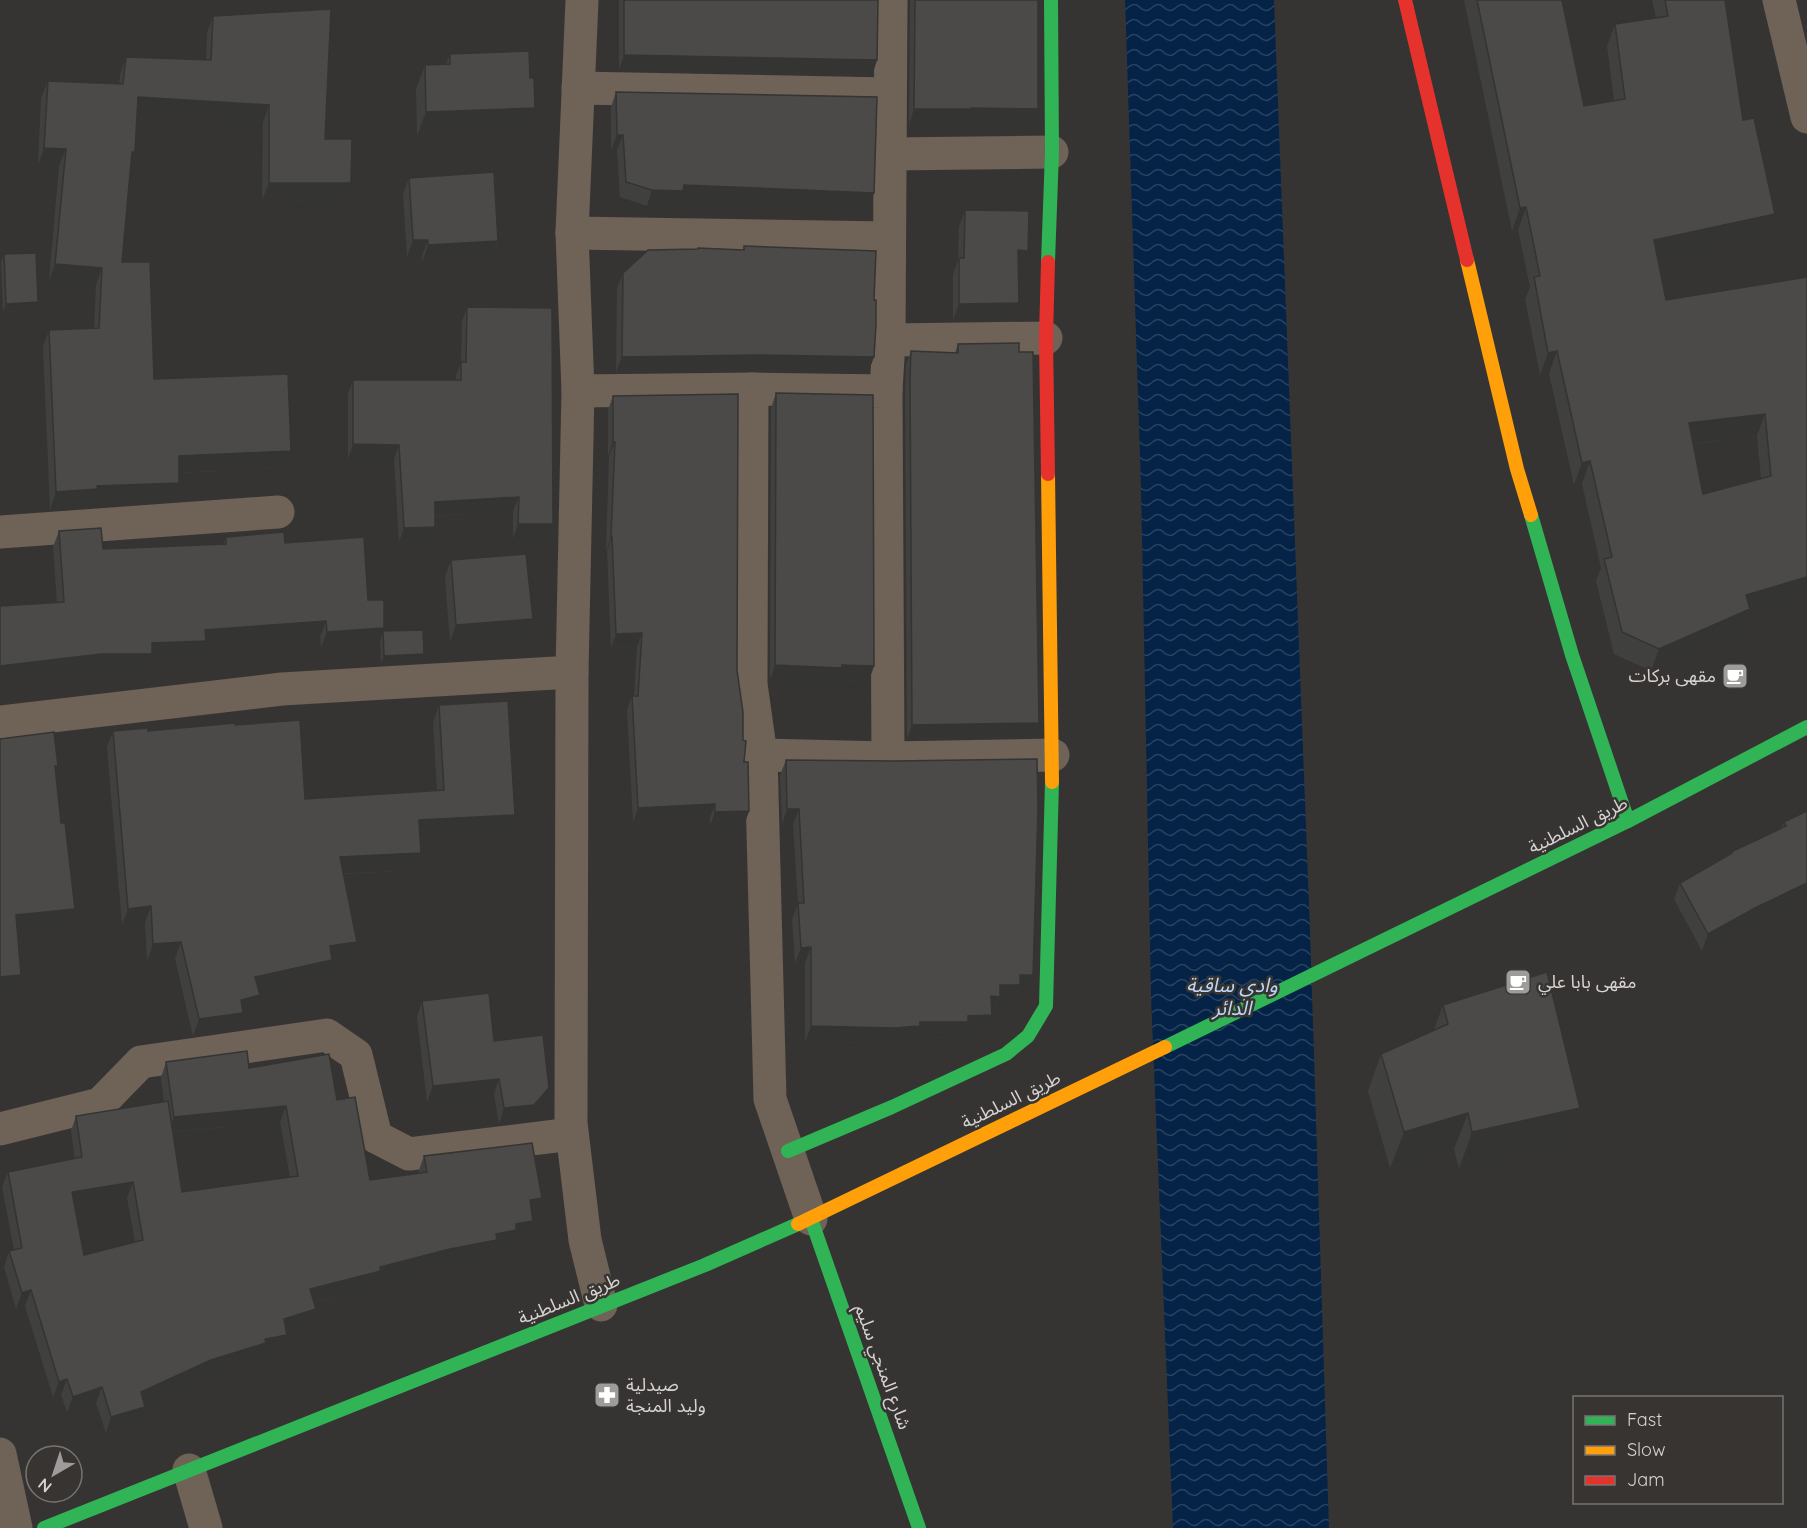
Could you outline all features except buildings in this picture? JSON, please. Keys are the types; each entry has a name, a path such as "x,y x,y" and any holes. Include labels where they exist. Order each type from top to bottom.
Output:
{"main road":[{"path":"788,1151 892,1107 1006,1054 1028,1036 1046,1006 1053,755 1046,338 1052,152 1051,0"},
{"path":"1405,0 1517,469 1572,656 1628,821"},
{"name":"طريق السلطنية","path":"44,1528 705,1265 811,1219 1628,821 1807,727"},
{"name":"شارع المنجي سليم","path":"811,1219 848,1328 890,1439 919,1528"}],"street":[{"path":"582,0 572,233 578,391 572,672 572,1134 585,1240 601,1305"},
{"path":"888,758 886,391 889,340 891,0"},
{"path":"1779,0 1807,117"},
{"path":"578,88 890,94"},
{"path":"889,154 1052,152"},
{"path":"572,233 889,237"},
{"path":"889,340 1046,338"},
{"path":"578,391 752,389 886,391"},
{"path":"752,389 751,684 761,755 771,1099 811,1219"},
{"path":"0,532 278,512"},
{"path":"0,722 282,689 572,672"},
{"path":"761,755 888,758 1053,755"},
{"path":"0,1128 99,1104 141,1062 327,1035 356,1056 376,1137 409,1154 572,1134"},
{"path":"0,1454 16,1528"},
{"path":"189,1470 206,1528"}],"water":[{"name":"وادي ساقية الدائر","path":"1125,0 1274,0 1310,930 1329,1528 1173,1528 1151,997 1141,487"}],"traffic: fast":[{"path":"1048,262 1052,152 1051,0"},
{"path":"1531,515 1572,655 1628,821"},
{"path":"1165,1047 1628,821 1807,727"},
{"path":"788,1151 892,1107 1006,1054 1028,1036 1046,1006 1052,782"},
{"path":"811,1219 919,1528"},
{"path":"44,1528 705,1265 798,1224"}],"traffic: slow":[{"path":"1467,260 1517,469 1531,515"},
{"path":"1048,474 1052,782"},
{"path":"798,1224 1165,1047"}],"traffic: jam":[{"path":"1405,0 1467,260"},
{"path":"1048,262 1046,338 1048,474"}],"place":[{"name":"مقهى بركات","path":"1735,676"},
{"name":"مقهى بابا علي","path":"1518,982"},
{"name":"صيدلية وليد المنجة","path":"607,1395"}]}
